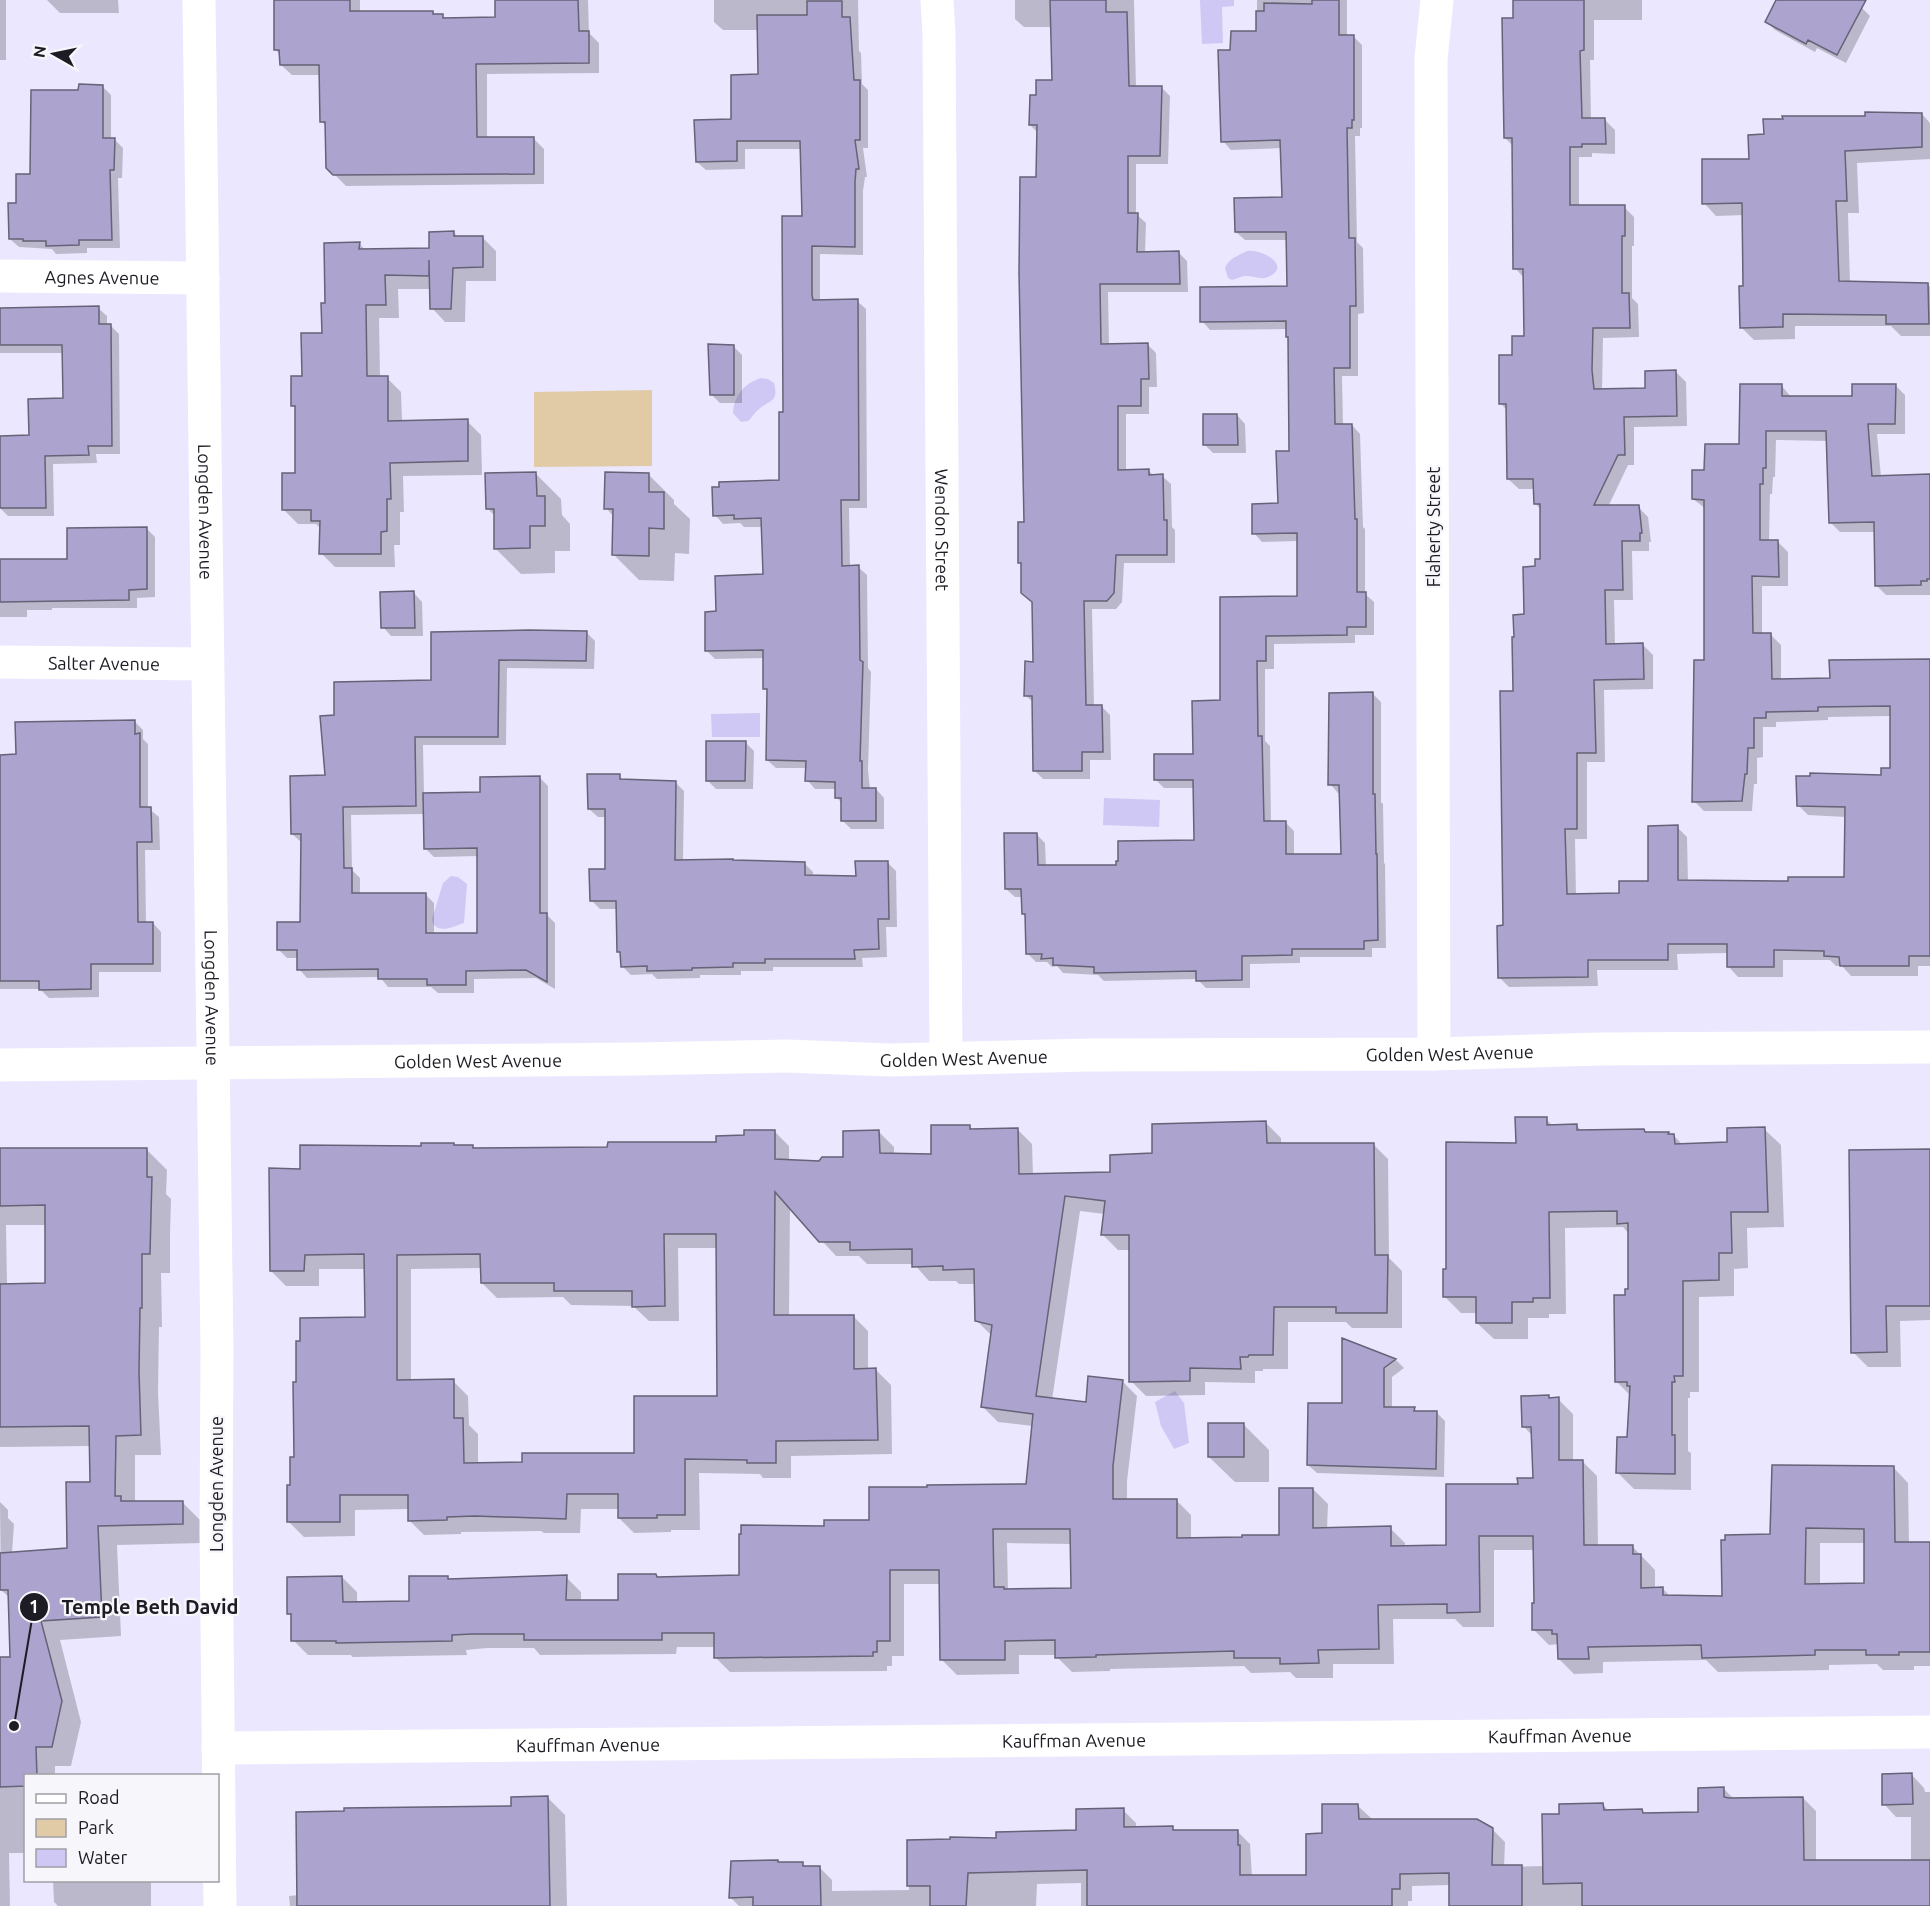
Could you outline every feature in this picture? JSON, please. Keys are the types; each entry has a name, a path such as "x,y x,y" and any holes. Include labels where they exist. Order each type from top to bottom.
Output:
{"street":[{"name":"Longden Avenue","path":"199,0 217,1351 218,1774"},
{"name":"Wendon Street","path":"936,0 939,34 946,1058"},
{"name":"Flaherty Street","path":"1434,1054 1431,59 1437,0"},
{"name":"Agnes Avenue","path":"0,276 203,278"},
{"name":"Salter Avenue","path":"0,662 207,664"},
{"name":"Golden West Avenue","path":"0,1065 787,1056 890,1060 1263,1054 1434,1054 1600,1049 1930,1047"},
{"name":"Kauffman Avenue","path":"218,1748 1930,1732"},
{"name":"Longden Avenue","path":"219,1827 220,1906"}],"green space":[{"path":"652,390 652,466 534,467 534,392"}],"water":[{"path":"1200,0 1234,0 1234,6 1222,7 1223,43 1202,44"},
{"path":"1247,251 1260,253 1272,259 1276,263 1276,272 1264,278 1242,276 1232,280 1228,278 1225,268 1229,262"},
{"path":"761,378 774,383 774,397 748,421 741,422 733,413 738,395 750,383"},
{"path":"760,713 760,737 712,737 711,714"},
{"path":"1104,798 1160,800 1159,827 1103,825"},
{"path":"451,876 458,877 467,884 464,923 448,928 436,927 432,919 443,883"},
{"path":"1175,1391 1184,1403 1189,1443 1174,1449 1161,1426 1155,1402"}],"building":[{"path":"274,0 350,0 350,11 433,11 433,14 443,14 443,18 495,17 495,0 578,0 579,31 589,31 589,63 476,64 477,137 534,137 534,174 333,175 326,168 325,122 320,122 319,65 280,65 279,50 274,50"},
{"path":"1050,0 1106,0 1106,12 1127,12 1129,86 1162,86 1160,156 1128,156 1128,213 1138,213 1137,252 1179,251 1180,284 1100,284 1101,344 1148,343 1149,379 1141,379 1141,406 1118,406 1118,470 1149,469 1149,475 1163,474 1167,555 1116,555 1114,593 1107,601 1084,601 1086,705 1102,705 1103,752 1082,752 1082,771 1033,771 1032,696 1024,696 1025,661 1033,662 1032,602 1021,593 1021,563 1018,563 1018,522 1024,522 1019,273 1020,177 1036,177 1037,125 1029,125 1030,95 1036,95 1036,80 1052,80"},
{"path":"1312,0 1339,0 1339,35 1354,35 1354,120 1352,120 1352,128 1347,128 1349,238 1355,238 1356,306 1350,306 1350,368 1334,368 1335,424 1352,424 1355,519 1357,519 1357,592 1366,592 1366,627 1347,627 1347,635 1266,636 1266,661 1257,661 1258,736 1262,736 1264,821 1286,821 1286,854 1341,854 1339,785 1328,785 1329,693 1373,692 1373,794 1375,794 1378,940 1364,941 1364,949 1292,949 1292,955 1242,956 1242,980 1196,981 1196,971 1094,973 1094,967 1053,965 1053,958 1041,959 1042,954 1026,954 1025,914 1022,914 1021,889 1005,889 1004,833 1037,833 1038,865 1116,865 1118,841 1194,840 1193,780 1154,780 1154,754 1193,754 1192,701 1220,700 1220,597 1297,596 1297,533 1252,534 1252,504 1278,503 1276,451 1289,451 1286,321 1200,322 1200,287 1287,286 1286,232 1235,232 1234,198 1282,197 1280,140 1221,142 1218,50 1230,50 1231,31 1256,31 1256,11 1264,11 1264,3 1312,4"},
{"path":"1513,0 1584,0 1584,50 1580,51 1582,118 1605,118 1606,144 1582,144 1582,147 1570,147 1570,205 1625,205 1625,236 1622,236 1622,293 1629,293 1630,328 1593,328 1594,389 1645,388 1645,371 1676,370 1677,416 1624,417 1625,455 1618,455 1594,505 1639,505 1642,533 1640,533 1640,541 1622,541 1623,590 1605,590 1606,644 1643,643 1644,679 1594,680 1596,753 1577,753 1577,829 1565,829 1567,894 1619,893 1619,881 1648,881 1648,826 1678,825 1678,880 1788,881 1788,877 1844,877 1845,807 1797,806 1796,776 1810,776 1810,773 1881,775 1881,768 1890,768 1890,706 1818,707 1818,711 1766,712 1766,718 1754,718 1754,748 1748,748 1747,774 1745,774 1742,801 1692,802 1694,660 1704,660 1704,500 1692,499 1692,470 1704,470 1705,444 1739,444 1740,384 1782,384 1782,396 1852,396 1852,384 1896,384 1895,424 1868,424 1872,476 1930,474 1930,579 1921,581 1921,585 1875,586 1874,522 1829,523 1826,431 1766,431 1766,468 1763,468 1763,484 1760,484 1760,540 1778,540 1779,577 1752,576 1753,633 1771,633 1772,679 1830,678 1829,660 1930,659 1930,956 1909,956 1909,966 1840,966 1839,957 1824,956 1824,951 1774,950 1774,967 1727,967 1727,944 1668,944 1668,960 1588,960 1588,977 1498,978 1497,926 1503,925 1500,691 1513,691 1513,615 1524,614 1523,567 1535,566 1535,559 1540,559 1540,504 1534,504 1533,479 1507,479 1506,404 1499,404 1499,355 1512,355 1512,336 1524,336 1523,269 1513,269 1512,138 1504,138 1502,18 1513,18"},
{"path":"1776,0 1866,0 1837,55 1808,40 1806,44 1765,22"},
{"path":"807,1 842,1 842,17 850,17 854,80 860,80 860,140 855,140 859,169 856,169 855,182 855,247 812,246 812,295 813,300 858,299 859,500 841,500 842,566 859,565 860,660 863,662 860,761 862,761 862,788 876,788 876,821 841,821 841,798 835,798 835,782 805,781 806,761 766,760 767,689 763,689 763,650 705,651 705,612 716,611 715,576 763,574 761,518 734,519 734,515 713,516 712,487 719,487 719,482 779,480 779,412 783,412 782,216 802,216 800,141 737,141 737,161 696,162 694,120 731,119 731,75 758,74 757,15 807,15"},
{"path":"79,84 103,85 103,138 115,138 114,170 110,170 112,240 79,240 79,245 46,246 46,241 9,239 8,203 16,203 16,174 30,174 31,90 78,90"},
{"path":"1865,112 1922,113 1922,147 1845,151 1847,201 1836,201 1839,281 1928,283 1929,324 1886,324 1886,315 1783,314 1783,327 1740,328 1739,286 1743,286 1742,203 1702,204 1702,159 1749,159 1748,135 1764,134 1763,119 1783,119 1782,116 1865,116"},
{"path":"454,231 454,236 483,236 483,267 453,268 451,309 430,309 429,260 429,276 385,275 386,305 366,305 367,376 388,376 388,421 468,419 468,461 390,463 391,499 387,499 387,531 381,532 381,554 319,554 320,521 311,521 311,510 282,510 282,473 295,473 295,406 291,406 291,376 302,376 301,333 322,333 321,303 325,303 324,243 360,242 359,249 429,248 429,232"},
{"path":"99,306 99,324 111,324 112,446 88,446 89,455 45,456 46,508 0,508 0,436 29,435 28,399 63,398 62,345 0,345 0,308"},
{"path":"708,344 734,345 734,395 710,395"},
{"path":"1203,414 1237,414 1238,445 1203,445"},
{"path":"536,472 537,496 545,496 545,526 530,526 530,548 494,549 494,509 486,509 485,473"},
{"path":"605,472 649,473 649,492 664,492 664,529 649,528 649,556 612,555 613,509 604,509"},
{"path":"147,527 147,589 129,590 129,600 0,602 0,559 67,559 67,528"},
{"path":"414,591 415,628 381,628 380,592"},
{"path":"587,631 586,661 499,660 498,737 415,737 416,806 343,807 344,868 352,868 352,893 426,893 426,933 477,933 477,848 424,849 423,793 480,792 480,777 540,776 540,913 547,913 547,982 526,970 466,971 466,985 427,985 427,979 378,979 378,969 297,970 297,950 277,950 277,922 300,922 301,834 291,834 290,776 325,775 320,716 334,715 334,682 431,680 431,632"},
{"path":"135,720 135,734 140,733 140,807 151,807 152,842 137,842 138,922 153,922 153,964 91,964 91,989 39,990 39,981 0,981 0,755 16,754 15,722"},
{"path":"706,741 746,741 745,781 706,781"},
{"path":"587,774 620,774 620,779 676,781 675,860 733,859 805,862 805,875 856,876 855,861 888,861 889,919 878,919 879,949 854,950 855,959 765,959 765,963 733,963 733,967 692,968 692,970 647,971 647,966 621,967 620,952 617,952 616,901 590,901 589,869 605,869 605,809 588,809"},
{"path":"1515,1117 1547,1117 1547,1125 1577,1124 1577,1130 1644,1129 1645,1132 1669,1132 1668,1134 1674,1134 1675,1144 1727,1142 1727,1128 1765,1127 1768,1212 1731,1212 1732,1253 1719,1253 1719,1280 1683,1281 1683,1376 1674,1376 1675,1382 1672,1382 1675,1474 1616,1473 1617,1437 1627,1437 1630,1386 1627,1386 1627,1382 1615,1382 1614,1295 1625,1295 1625,1289 1628,1289 1628,1223 1617,1224 1617,1211 1549,1212 1550,1298 1533,1298 1533,1302 1512,1302 1512,1323 1476,1323 1476,1297 1443,1297 1443,1269 1446,1269 1446,1142 1516,1143"},
{"path":"1266,1121 1267,1143 1374,1143 1375,1255 1388,1255 1387,1313 1336,1313 1336,1307 1274,1307 1273,1355 1240,1357 1241,1369 1190,1368 1190,1381 1129,1382 1129,1235 1101,1235 1105,1201 1065,1196 1036,1396 1086,1402 1088,1376 1123,1380 1113,1466 1113,1499 1177,1499 1177,1538 1279,1535 1279,1488 1313,1488 1313,1528 1391,1526 1391,1546 1446,1545 1446,1484 1518,1484 1517,1478 1533,1478 1531,1427 1522,1427 1521,1396 1549,1395 1549,1398 1559,1397 1559,1460 1583,1460 1584,1545 1633,1545 1633,1554 1641,1554 1641,1588 1663,1587 1663,1595 1722,1596 1721,1540 1725,1540 1725,1535 1770,1534 1772,1465 1894,1466 1895,1542 1930,1542 1930,1652 1866,1655 1866,1650 1815,1650 1815,1655 1702,1658 1701,1645 1588,1647 1589,1659 1558,1659 1557,1634 1552,1634 1552,1630 1532,1630 1533,1536 1479,1536 1480,1612 1447,1613 1447,1604 1378,1605 1379,1649 1318,1650 1319,1663 1280,1664 1280,1658 1234,1658 1234,1651 1055,1658 1055,1640 1005,1641 1005,1660 940,1660 939,1570 890,1570 890,1641 877,1641 877,1652 873,1652 873,1656 714,1658 714,1633 662,1633 662,1640 524,1640 524,1634 472,1634 452,1635 452,1641 336,1643 336,1641 291,1641 291,1614 287,1614 287,1577 342,1576 343,1602 409,1601 409,1576 448,1576 448,1579 567,1575 566,1600 618,1600 618,1574 656,1574 657,1577 739,1575 741,1525 824,1526 824,1520 869,1520 869,1487 1026,1484 1033,1414 981,1407 992,1325 975,1321 974,1269 943,1270 943,1266 912,1267 912,1249 850,1250 850,1242 819,1242 775,1192 774,1315 854,1315 854,1369 876,1368 878,1440 776,1441 776,1463 685,1459 685,1515 618,1518 618,1494 567,1494 566,1519 475,1516 447,1517 447,1520 408,1521 408,1495 340,1495 340,1522 287,1522 290,1457 294,1457 293,1382 296,1382 296,1341 300,1341 300,1318 365,1317 364,1254 305,1255 304,1271 270,1271 269,1168 300,1169 300,1145 421,1146 421,1143 454,1143 454,1145 473,1145 473,1148 607,1147 608,1142 716,1142 716,1136 744,1135 744,1130 775,1130 775,1159 819,1161 822,1157 843,1157 843,1131 879,1130 880,1153 931,1154 931,1125 970,1125 970,1129 1018,1128 1019,1174 1110,1172 1110,1155 1152,1153 1152,1124","holes":["664,1234 716,1234 717,1396 634,1396 634,1453 522,1453 522,1462 464,1463 463,1418 454,1418 454,1379 397,1380 397,1255 480,1254 481,1283 554,1283 554,1291 632,1291 632,1307 665,1306","1806,1528 1864,1529 1864,1583 1805,1584","993,1529 1070,1529 1071,1588 1004,1589 1004,1587 994,1587"]},
{"path":"0,1148 147,1148 147,1177 152,1177 150,1254 142,1254 139,1372 141,1435 116,1436 115,1496 121,1496 121,1501 183,1501 183,1524 98,1526 102,1617 41,1621 62,1701 52,1747 36,1747 37,1774 24,1774 24,1786 0,1787 0,1657 10,1657 8,1590 0,1590 0,1553 67,1548 66,1482 90,1482 89,1426 0,1427 0,1284 45,1283 45,1205 0,1206"},
{"path":"1930,1149 1930,1306 1886,1306 1887,1352 1851,1353 1849,1150"},
{"path":"1342,1338 1396,1359 1384,1368 1384,1407 1415,1407 1414,1411 1437,1411 1436,1469 1307,1465 1308,1403 1342,1403"},
{"path":"1208,1423 1244,1423 1244,1457 1208,1457"},
{"path":"1912,1773 1913,1804 1882,1805 1882,1774"},
{"path":"1724,1787 1724,1797 1729,1798 1803,1797 1804,1860 1930,1860 1930,1906 1582,1906 1582,1883 1543,1884 1542,1814 1559,1814 1559,1804 1603,1803 1604,1810 1642,1809 1643,1813 1698,1812 1698,1788"},
{"path":"548,1796 550,1906 297,1906 296,1812 344,1811 344,1808 511,1806 511,1797"},
{"path":"1322,1804 1358,1804 1359,1819 1477,1819 1493,1828 1492,1865 1522,1865 1522,1906 1449,1906 1449,1873 1400,1874 1400,1889 1392,1889 1392,1906 1087,1906 1087,1870 968,1873 966,1906 930,1906 930,1886 907,1886 907,1840 950,1839 950,1837 996,1838 996,1832 1076,1830 1076,1809 1124,1808 1124,1827 1173,1826 1173,1830 1238,1830 1240,1875 1306,1875 1306,1834 1322,1833"},
{"path":"778,1860 778,1862 803,1862 803,1866 820,1866 821,1906 753,1906 753,1897 729,1898 731,1861"}],"place":[{"name":"Temple Beth David","path":"14,1726"}]}
